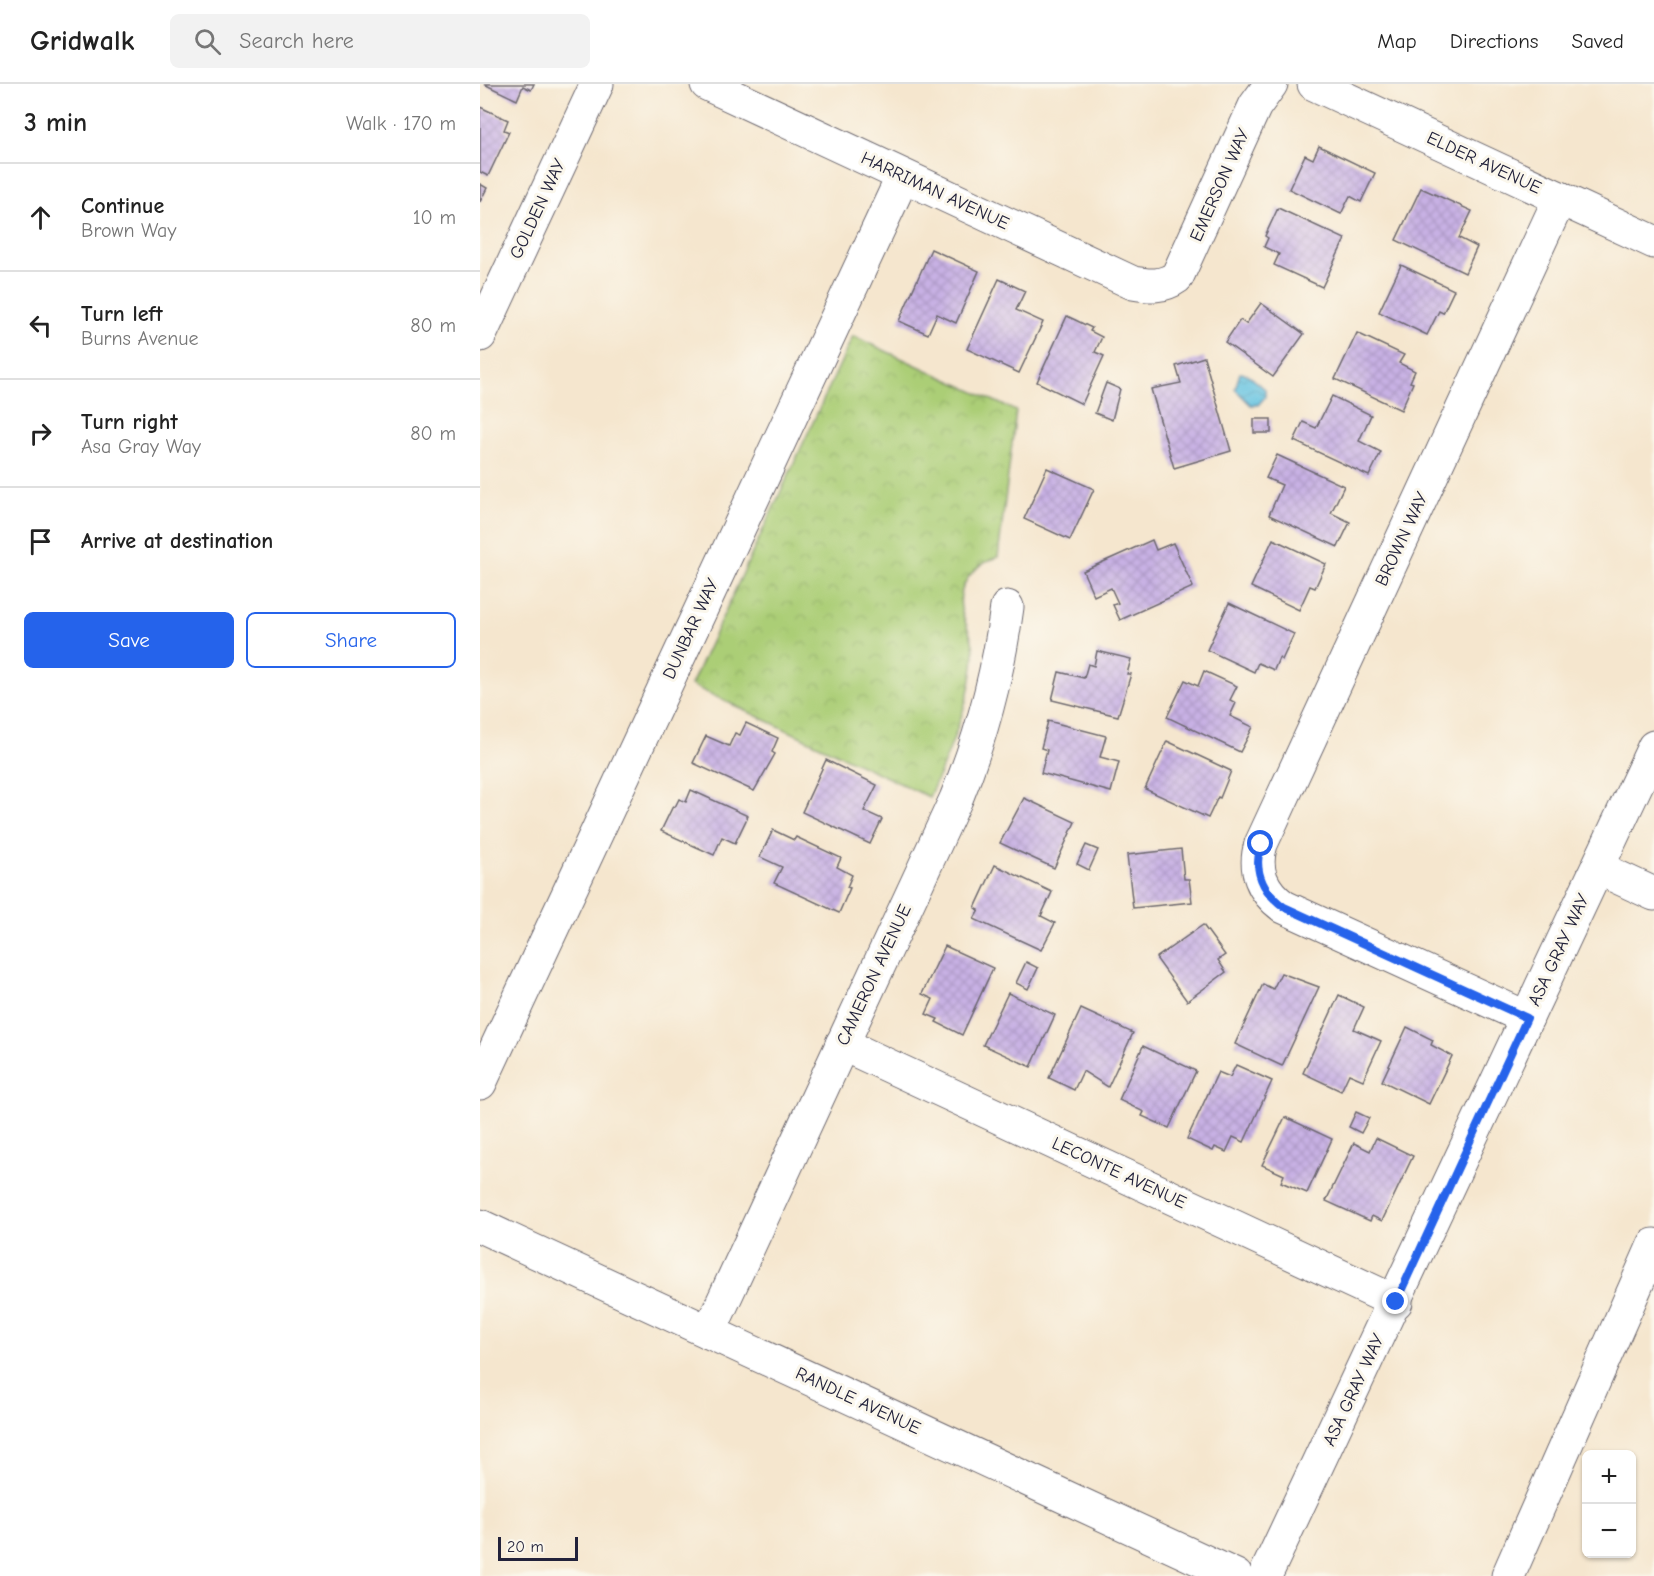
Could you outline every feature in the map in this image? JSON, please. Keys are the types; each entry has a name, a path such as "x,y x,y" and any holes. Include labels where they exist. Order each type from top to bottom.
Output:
{"street":[{"name":"GOLDEN WAY","path":"480,335 597,84"},
{"name":"HARRIMAN AVENUE","path":"707,84 1133,283 1149,286 1167,284"},
{"name":"EMERSON WAY","path":"1167,284 1178,277 1186,263 1255,106 1272,84"},
{"name":"ELDER AVENUE","path":"1314,84 1654,242"},
{"name":"DUNBAR WAY","path":"480,1083 903,176"},
{"name":"BROWN WAY","path":"1527,1018 1284,907 1273,899 1262,883 1258,863 1261,844 1560,198"},
{"name":"CAMERON AVENUE","path":"709,1332 973,758 993,691 1007,607"},
{"name":"ASA GRAY WAY","path":"1265,1576 1396,1302 1654,747"},
{"path":"1598,868 1654,894"},
{"name":"LECONTE AVENUE","path":"842,1044 1396,1302"},
{"name":"RANDLE AVENUE","path":"480,1226 1236,1576"},
{"path":"1508,1576 1654,1245"}],"green space":[{"path":"853,336 1016,411 998,557 981,565 972,573 962,590 960,599 962,614 971,636 974,652 970,687 944,764 929,797 691,685"}],"water":[{"path":"1240,373 1247,374 1265,389 1265,397 1258,405 1251,405 1235,389"}],"building":[{"path":"484,84 534,84 531,90 523,86 517,100"},
{"path":"480,107 508,120 504,130 509,132 488,176 480,172"},
{"path":"1319,146 1375,173 1361,202 1350,196 1341,214 1289,189 1305,155 1313,159"},
{"path":"480,184 487,188 480,202"},
{"path":"1421,188 1472,211 1459,238 1477,247 1465,273 1396,240"},
{"path":"1278,208 1345,239 1322,287 1274,265 1279,254 1264,247 1268,238 1265,236"},
{"path":"931,249 979,271 956,323 937,314 928,334 899,321"},
{"path":"1401,265 1454,290 1443,313 1439,311 1427,335 1379,312"},
{"path":"999,279 1025,291 1016,310 1043,322 1019,373 967,349"},
{"path":"1261,303 1304,334 1273,377 1225,342 1240,320 1246,324"},
{"path":"1067,316 1092,328 1090,331 1102,337 1095,352 1104,356 1082,404 1037,382"},
{"path":"1357,333 1404,355 1399,363 1415,371 1410,382 1413,383 1401,410 1335,379"},
{"path":"1204,357 1231,451 1174,468 1151,389 1181,383 1176,366"},
{"path":"1106,383 1120,389 1112,420 1095,413"},
{"path":"1332,396 1371,415 1359,441 1381,452 1369,476 1294,441 1303,422 1316,428"},
{"path":"1254,419 1271,419 1271,433 1254,433"},
{"path":"1277,455 1344,486 1331,513 1350,522 1338,547 1269,515 1282,485 1266,478"},
{"path":"1047,468 1094,489 1070,540 1024,519"},
{"path":"1273,539 1326,564 1315,588 1310,586 1299,610 1251,587"},
{"path":"1152,540 1156,550 1173,543 1193,587 1120,620 1113,605 1118,603 1111,588 1094,596 1083,571"},
{"path":"1229,603 1294,634 1282,660 1279,658 1274,670 1258,663 1254,672 1207,650"},
{"path":"1097,651 1131,659 1127,674 1131,674 1118,716 1052,700 1059,672 1084,678 1088,664 1094,666"},
{"path":"1204,671 1237,686 1230,700 1236,703 1230,716 1253,727 1240,752 1167,717 1185,680 1198,686"},
{"path":"1048,721 1106,736 1100,757 1119,762 1111,792 1041,773 1047,750 1041,748"},
{"path":"746,723 778,738 772,752 775,754 754,791 693,763 706,736 729,746 735,733 740,735"},
{"path":"1167,741 1231,771 1220,798 1218,797 1208,818 1145,789"},
{"path":"826,760 877,785 864,811 882,819 870,844 802,812"},
{"path":"691,790 748,816 735,843 722,837 714,855 661,831 673,806 675,807 679,799 686,802"},
{"path":"1024,798 1075,822 1054,868 1000,843"},
{"path":"773,830 794,840 796,837 841,858 837,867 852,875 847,887 850,888 839,913 774,883 782,867 760,857"},
{"path":"1086,845 1098,850 1089,870 1077,864"},
{"path":"1181,849 1184,879 1189,879 1192,902 1133,908 1127,855"},
{"path":"995,865 1052,892 1041,916 1055,923 1041,950 974,919 979,910 975,908"},
{"path":"1203,925 1225,955 1218,960 1226,972 1187,1001 1156,958"},
{"path":"945,946 993,968 962,1035 936,1022 938,1019 926,1014 933,999 922,994"},
{"path":"1026,962 1038,968 1028,989 1016,983"},
{"path":"1281,973 1319,987 1282,1066 1235,1044 1263,984 1273,989"},
{"path":"1008,993 1055,1015 1031,1067 983,1045"},
{"path":"1339,995 1364,1007 1354,1029 1381,1041 1363,1080 1349,1074 1341,1091 1303,1073"},
{"path":"1081,1009 1133,1033 1108,1087 1083,1071 1074,1090 1049,1078"},
{"path":"1407,1027 1433,1040 1431,1045 1452,1056 1429,1104 1382,1081"},
{"path":"1143,1046 1196,1071 1169,1128 1142,1116 1144,1112 1119,1100"},
{"path":"1236,1065 1272,1081 1244,1142 1233,1137 1226,1152 1215,1147 1213,1151 1187,1139 1218,1072 1230,1077"},
{"path":"1356,1112 1369,1118 1361,1133 1349,1127"},
{"path":"1285,1117 1332,1139 1307,1193 1281,1182 1284,1175 1262,1165"},
{"path":"1376,1138 1413,1156 1382,1221 1372,1216 1370,1221 1326,1201 1354,1143 1370,1151"}],"route":[{"path":"1261,844 1258,854 1258,874 1273,899 1284,907 1527,1018 1396,1302"}]}
